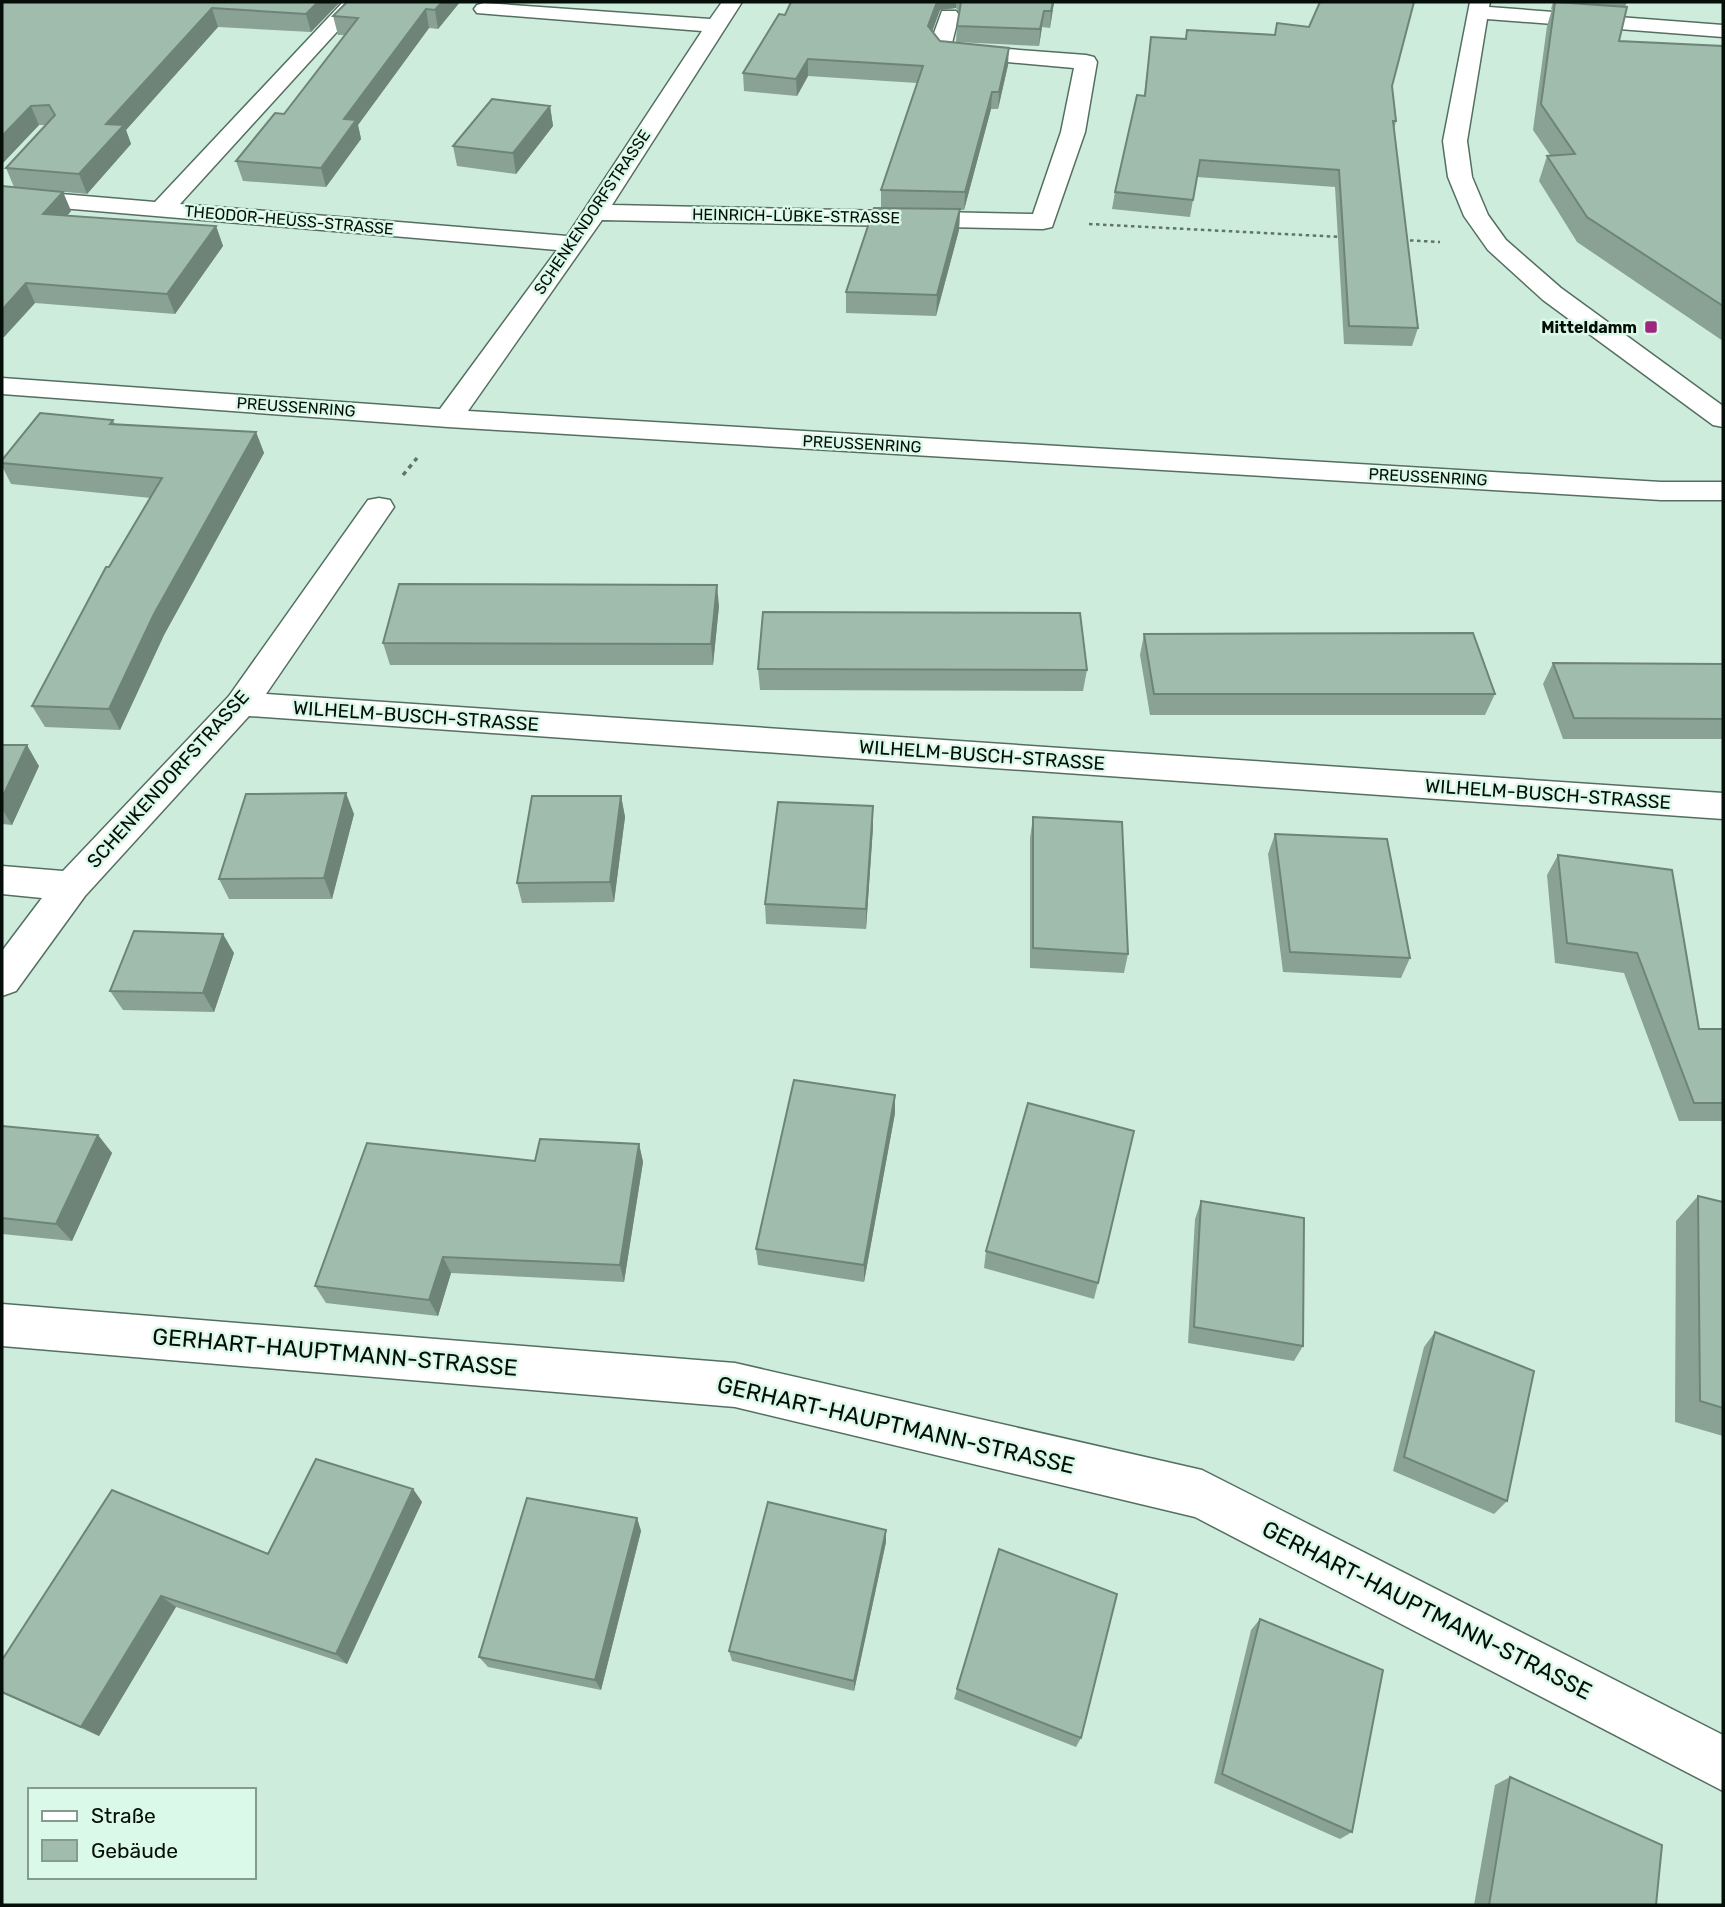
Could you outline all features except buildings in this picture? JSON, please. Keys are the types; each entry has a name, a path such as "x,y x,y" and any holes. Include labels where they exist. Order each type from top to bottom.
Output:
{"street":[{"name":"THEODOR-HEUSS-STRASSE","path":"161,210 354,2"},
{"name":"SCHENKENDORFSTRASSE","path":"448,418 574,243 732,2"},
{"path":"1723,31 1527,18 1479,7 1455,141 1460,177 1476,216 1497,245 1552,294 1723,419"},
{"path":"484,9 716,26"},
{"path":"949,15 941,44 949,51 1086,62 1073,132 1042,222"},
{"path":"2,196 161,210"},
{"name":"THEODOR-HEUSS-STRASSE","path":"161,210 574,243"},
{"name":"HEINRICH-LÜBKE-STRASSE","path":"593,212 1042,222"},
{"name":"PREUSSENRING","path":"2,386 448,418 1661,491 1723,491"},
{"name":"SCHENKENDORFSTRASSE","path":"2,980 72,886 240,704 379,507"},
{"name":"WILHELM-BUSCH-STRASSE","path":"240,704 1723,806"},
{"path":"2,880 72,886"},
{"name":"GERHART-HAUPTMANN-STRASSE","path":"2,1325 735,1385 1202,1494 1723,1764"}],"path":[{"path":"1042,222 1346,237"},
{"path":"1401,240 1497,245"},
{"path":"379,507 448,418"}],"place":[{"name":"Mitteldamm","path":"1651,327"}]}
